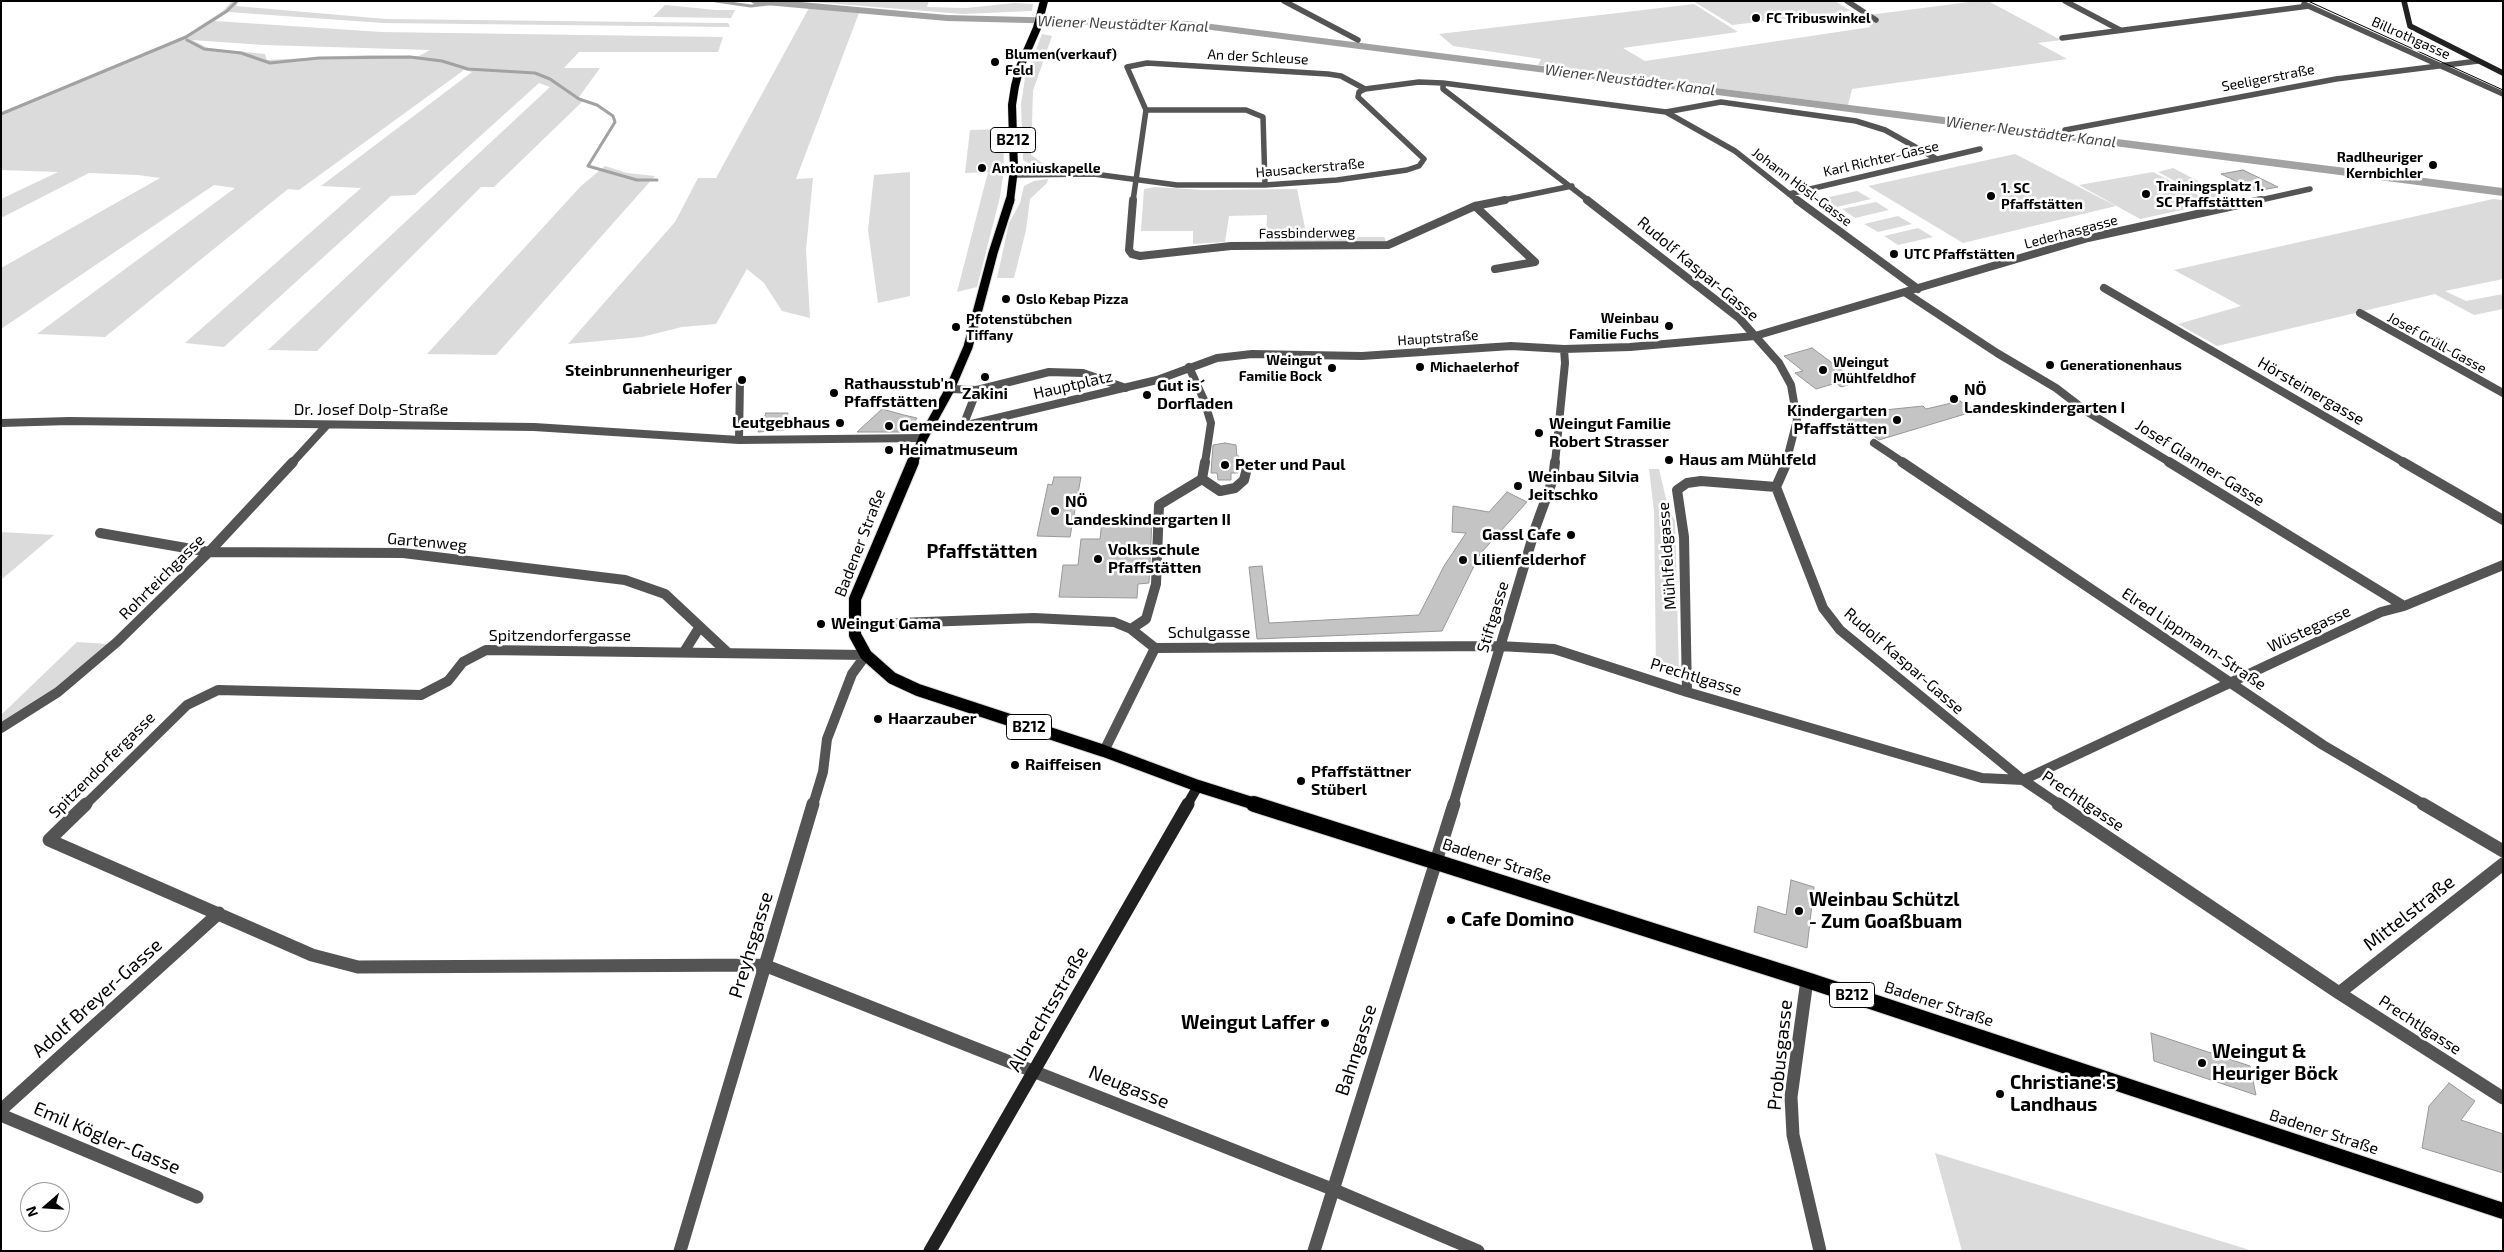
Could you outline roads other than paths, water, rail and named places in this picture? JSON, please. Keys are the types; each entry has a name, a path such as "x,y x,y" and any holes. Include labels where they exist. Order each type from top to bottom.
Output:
{"main road":[{"name":"B212","path":"1013,175 1012,105 1015,86 1020,67 1040,20 1044,1"},
{"name":"Badener Straße","path":"1013,175 1010,201 968,347 950,389 926,433 855,599 855,635 866,655 892,678 918,690 1104,751 1198,786 1807,980 2503,1211"}],"street":[{"path":"1284,1 1358,40"},
{"path":"1847,1 1876,20"},
{"path":"2065,1 2120,30"},
{"name":"Billrothgasse","path":"2299,1 2503,94"},
{"path":"2404,1 2407,20 2410,26 2503,73"},
{"path":"2062,38 2309,6"},
{"name":"Seeligerstraße","path":"2065,130 2302,84 2438,64 2478,61"},
{"name":"An der Schleuse","path":"1146,110 1127,67 1147,63 1328,74 1341,76 1365,88"},
{"path":"1365,88 1418,82 1443,83 1666,112 1721,102 1856,121 1885,130 1935,158"},
{"name":"Rudolf Kaspar-Gasse","path":"1443,83 1443,89 1572,186 1739,318 1779,363 1791,385 1797,420 1785,468 1776,487 1823,608 1840,630 2023,780"},
{"name":"Hausackerstraße","path":"1013,175 1094,174 1184,185 1265,185 1337,180 1407,170 1419,166 1424,159 1358,97 1359,92 1365,88"},
{"path":"1135,179 1146,110 1246,110 1263,117 1265,185"},
{"name":"Johann Hösl-Gasse","path":"1666,112 1735,151 1789,194 1918,289"},
{"name":"Karl Richter-Gasse","path":"1789,194 1935,158 1980,149"},
{"name":"Fassbinderweg","path":"1135,179 1129,250 1132,254 1140,256 1190,248 1231,246 1388,245 1475,206 1572,186"},
{"name":"Lederhasgasse","path":"1755,336 2088,238 2310,189"},
{"path":"1475,206 1535,262 1495,269"},
{"name":"Hörsteinergasse","path":"2104,288 2503,520"},
{"name":"Josef Glanner-Gasse","path":"1906,293 1997,353 2056,388 2086,411 2404,606"},
{"name":"Josef Grüll-Gasse","path":"2360,314 2503,394"},
{"name":"Hauptstraße","path":"1127,388 1157,380 1218,358 1252,354 1362,356 1511,346 1564,348 1630,347 1755,336"},
{"name":"Stiftgasse","path":"1436,861 1536,526 1553,479 1566,363 1564,348"},
{"path":"1189,367 1204,400 1210,422 1202,479"},
{"name":"Hauptplatz","path":"950,389 977,390 1059,372 1083,373 1127,388"},
{"path":"739,440 740,381"},
{"name":"Hauptplatz","path":"926,433 1127,388"},
{"path":"963,426 977,390"},
{"name":"Dr. Josef Dolp-Straße","path":"1,423 69,421 326,426 534,427 739,440 926,433"},
{"name":"Rohrteichgasse","path":"1,728 58,692 118,642 210,552 326,426"},
{"name":"Elred Lippmann-Straße","path":"1874,443 2323,745 2503,851"},
{"path":"1202,479 1220,491 1235,488 1244,480 1247,468"},
{"path":"1131,629 1146,618 1156,584 1159,505 1202,479"},
{"name":"Mühlfeldgasse","path":"1687,692 1684,537 1677,490 1687,482 1701,481 1776,487"},
{"name":"Gartenweg","path":"100,533 210,552 403,553 625,580 666,594 699,628 727,652"},
{"name":"Wüstegasse","path":"2023,780 2381,612 2404,606 2503,565"},
{"name":"Schulgasse","path":"898,623 1034,618 1114,622 1131,629 1155,648 1500,646"},
{"path":"684,652 699,628"},
{"name":"Prechtlgasse","path":"1500,646 1554,649 1687,692 1982,778 2023,780 2338,993 2503,1098"},
{"path":"1104,751 1155,648"},
{"name":"Spitzendorfergasse","path":"764,965 358,967 312,955 49,840 187,705 218,690 421,695 448,681 462,662 486,650 866,655"},
{"name":"Preyhsgasse","path":"680,1251 823,772 830,730 852,674 866,655"},
{"name":"Albrechtsstraße","path":"930,1251 1035,1072 1198,786"},
{"name":"Bahngasse","path":"1314,1251 1436,861"},
{"name":"Mittelstraße","path":"2338,993 2503,864"},
{"name":"Adolf Breyer-Gasse","path":"1,1110 218,913"},
{"name":"Neugasse","path":"764,965 1332,1189 1478,1251"},
{"name":"Probusgasse","path":"1807,980 1791,1097 1793,1135 1820,1251"},
{"name":"Emil Kögler-Gasse","path":"1,1115 197,1197"}],"waterway":[{"path":"1,114 186,37 227,11 237,1"},
{"path":"716,1 751,6 776,3"},
{"name":"Wiener Neustädter Kanal","path":"754,1 947,18 1188,24 2503,192"},
{"path":"187,40 204,49 241,53 270,63 319,58 410,57 442,61 468,69 535,73 550,79 579,99 597,105 613,116 615,122 588,166 637,180 657,180"}],"tram line":[{"path":"2308,1 2503,90"}],"place":[{"name":"FC Tribuswinkel","path":"1756,18"},
{"name":"Blumen(verkauf) Feld","path":"995,62"},
{"name":"Radlheuriger Kernbichler","path":"2433,165"},
{"name":"Antoniuskapelle","path":"982,168"},
{"name":"Trainingsplatz 1. SC Pfaffstättten","path":"2146,194"},
{"name":"1. SC Pfaffstätten","path":"1991,196"},
{"name":"UTC Pfaffstätten","path":"1894,254"},
{"name":"Oslo Kebap Pizza","path":"1006,299"},
{"name":"Weinbau Familie Fuchs","path":"1669,326"},
{"name":"Pfotenstübchen Tiffany","path":"956,327"},
{"name":"Generationenhaus","path":"2050,365"},
{"name":"Michaelerhof","path":"1420,367"},
{"name":"Weingut Familie Bock","path":"1332,368"},
{"name":"Weingut Mühlfeldhof","path":"1823,370"},
{"name":"Zakini","path":"985,377"},
{"name":"Steinbrunnenheuriger Gabriele Hofer","path":"742,380"},
{"name":"Rathausstub'n Pfaffstätten","path":"834,393"},
{"name":"Gut is´ Dorfladen","path":"1147,395"},
{"name":"NÖ Landeskindergarten I","path":"1954,399"},
{"name":"Kindergarten Pfaffstätten","path":"1897,420"},
{"name":"Leutgebhaus","path":"840,423"},
{"name":"Gemeindezentrum","path":"889,426"},
{"name":"Weingut Familie Robert Strasser","path":"1539,433"},
{"name":"Heimatmuseum","path":"889,450"},
{"name":"Haus am Mühlfeld","path":"1669,460"},
{"name":"Peter und Paul","path":"1225,465"},
{"name":"Weinbau Silvia Jeitschko","path":"1518,486"},
{"name":"NÖ Landeskindergarten II","path":"1055,511"},
{"name":"Gassl Cafe","path":"1571,535"},
{"name":"Volksschule Pfaffstätten","path":"1098,559"},
{"name":"Lilienfelderhof","path":"1463,560"},
{"name":"Weingut Gama","path":"821,624"},
{"name":"Haarzauber","path":"878,719"},
{"name":"Raiffeisen","path":"1015,765"},
{"name":"Pfaffstättner Stüberl","path":"1301,781"},
{"name":"Weinbau Schützl - Zum Goaßbuam","path":"1799,911"},
{"name":"Cafe Domino","path":"1451,920"},
{"name":"Weingut Laffer","path":"1325,1023"},
{"name":"Weingut & Heuriger Böck","path":"2202,1063"},
{"name":"Christiane's Landhaus","path":"2000,1094"}],"district":[{"name":"Pfaffstätten","path":"982,552"}]}
